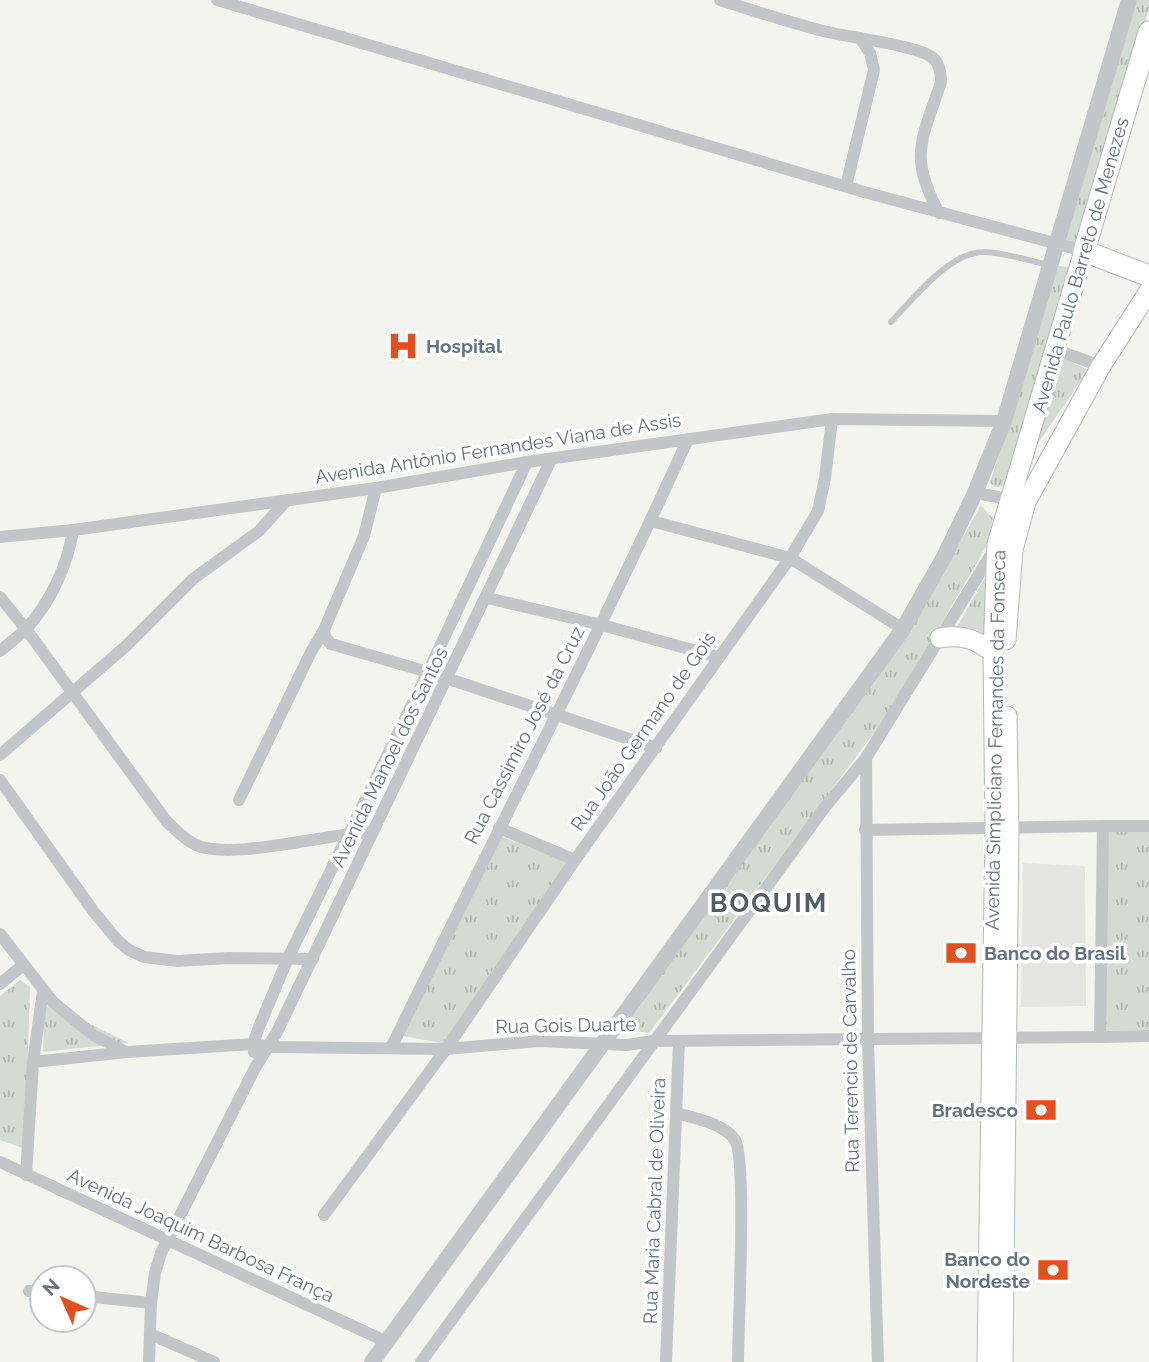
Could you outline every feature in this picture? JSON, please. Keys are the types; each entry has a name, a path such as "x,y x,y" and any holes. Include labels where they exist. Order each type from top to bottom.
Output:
{"main road":[{"name":"Avenida Paulo Barreto de Menezes","path":"1018,500 1056,350 1149,32"},
{"path":"1084,251 1149,276"},
{"name":"Avenida Paulo Barreto de Menezes","path":"1018,500 1149,291"},
{"name":"Avenida Simpliciano Fernandes da Fonseca","path":"1002,829 993,653 997,544 1018,500"},
{"name":"Avenida Simpliciano Fernandes da Fonseca","path":"987,1362 999,1037 1006,647 1009,583 1018,500"},
{"path":"940,638 968,638 993,653"},
{"name":"Avenida Simpliciano Fernandes da Fonseca","path":"999,1037 1003,1362"}],"street":[{"path":"217,0 939,214 1084,251"},
{"path":"720,0 762,15 925,53 932,57 942,72 941,82 921,143 919,162 924,184 939,214"},
{"path":"372,1362 903,629 944,557 975,493 1004,421 1129,0"},
{"path":"846,186 874,70 870,53 860,38"},
{"path":"1056,350 1101,366"},
{"name":"Avenida Antônio Fernandes Viana de Assis","path":"0,537 73,530 376,488 527,462 832,419 1004,421"},
{"name":"Rua João Germano de Gois","path":"324,1214 446,1049 575,860 790,558 818,512 832,419"},
{"name":"Rua Cassimiro José da Cruz","path":"391,1048 601,625 688,439"},
{"name":"Avenida Manoel dos Santos","path":"149,1362 155,1273 166,1241 313,959 551,460"},
{"name":"Avenida Manoel dos Santos","path":"255,1068 253,1044 288,958 527,462"},
{"path":"239,800 324,630 364,536 376,488"},
{"path":"975,493 1018,500"},
{"path":"0,755 126,646 192,579 259,531 287,500"},
{"path":"651,521 790,558 903,629"},
{"path":"0,651 26,629 57,582 70,550 73,530"},
{"path":"423,1362 653,1041 825,807 866,758 997,544"},
{"path":"0,597 180,835 197,845 213,849 263,847 350,832 373,832"},
{"path":"487,598 718,657"},
{"path":"324,630 325,637 331,644 449,678 656,748"},
{"name":"Rua Terencio de Carvalho","path":"866,758 868,1040 878,1362"},
{"path":"0,780 94,912 118,941 130,950 144,957 170,961 313,959"},
{"path":"1100,1037 1103,826"},
{"path":"865,830 1149,826"},
{"path":"499,828 575,860"},
{"path":"0,934 43,991 74,1021 93,1035 127,1052"},
{"path":"0,984 23,965"},
{"path":"26,1175 33,1062 43,991"},
{"name":"Rua Gois Duarte","path":"33,1062 127,1052 253,1044 269,1047 446,1049 539,1041 628,1045 653,1041 1149,1036"},
{"name":"Rua Maria Cabral de Oliveira","path":"666,1362 679,1041"},
{"path":"677,1113 720,1127 737,1142 741,1193 738,1362"},
{"name":"Avenida Joaquim Barbosa França","path":"0,1162 387,1342"},
{"path":"98,1297 152,1303"},
{"path":"150,1334 214,1362"}],"lane":[{"path":"891,322 955,260 972,253 987,252 1050,265"}],"shaded area":[{"path":"1023,863 1085,866 1086,1006 1021,1007"}],"green space":[{"path":"1135,0 1149,0 1149,9 1080,244 1076,245 1065,239"},
{"path":"1058,266 1069,267 1005,486 995,487 990,483"},
{"path":"1062,357 1088,370 1032,452"},
{"path":"981,505 993,519 986,547 895,703 649,1033 623,1029 913,625"},
{"path":"987,574 988,637 979,631 957,627"},
{"path":"1099,830 1149,831 1149,1030 1098,1031"},
{"path":"500,836 572,863 447,1044 397,1035"},
{"path":"20,980 30,987 25,1149 0,1140 0,996"},
{"path":"48,1004 129,1043 43,1052 44,1019"}],"place":[{"name":"Hospital","path":"403,346"},
{"name":"Banco do Brasil","path":"961,953"},
{"name":"Bradesco","path":"1041,1110"},
{"name":"Banco do Nordeste","path":"1053,1270"}],"district":[{"name":"BOQUIM","path":"769,903"}]}
